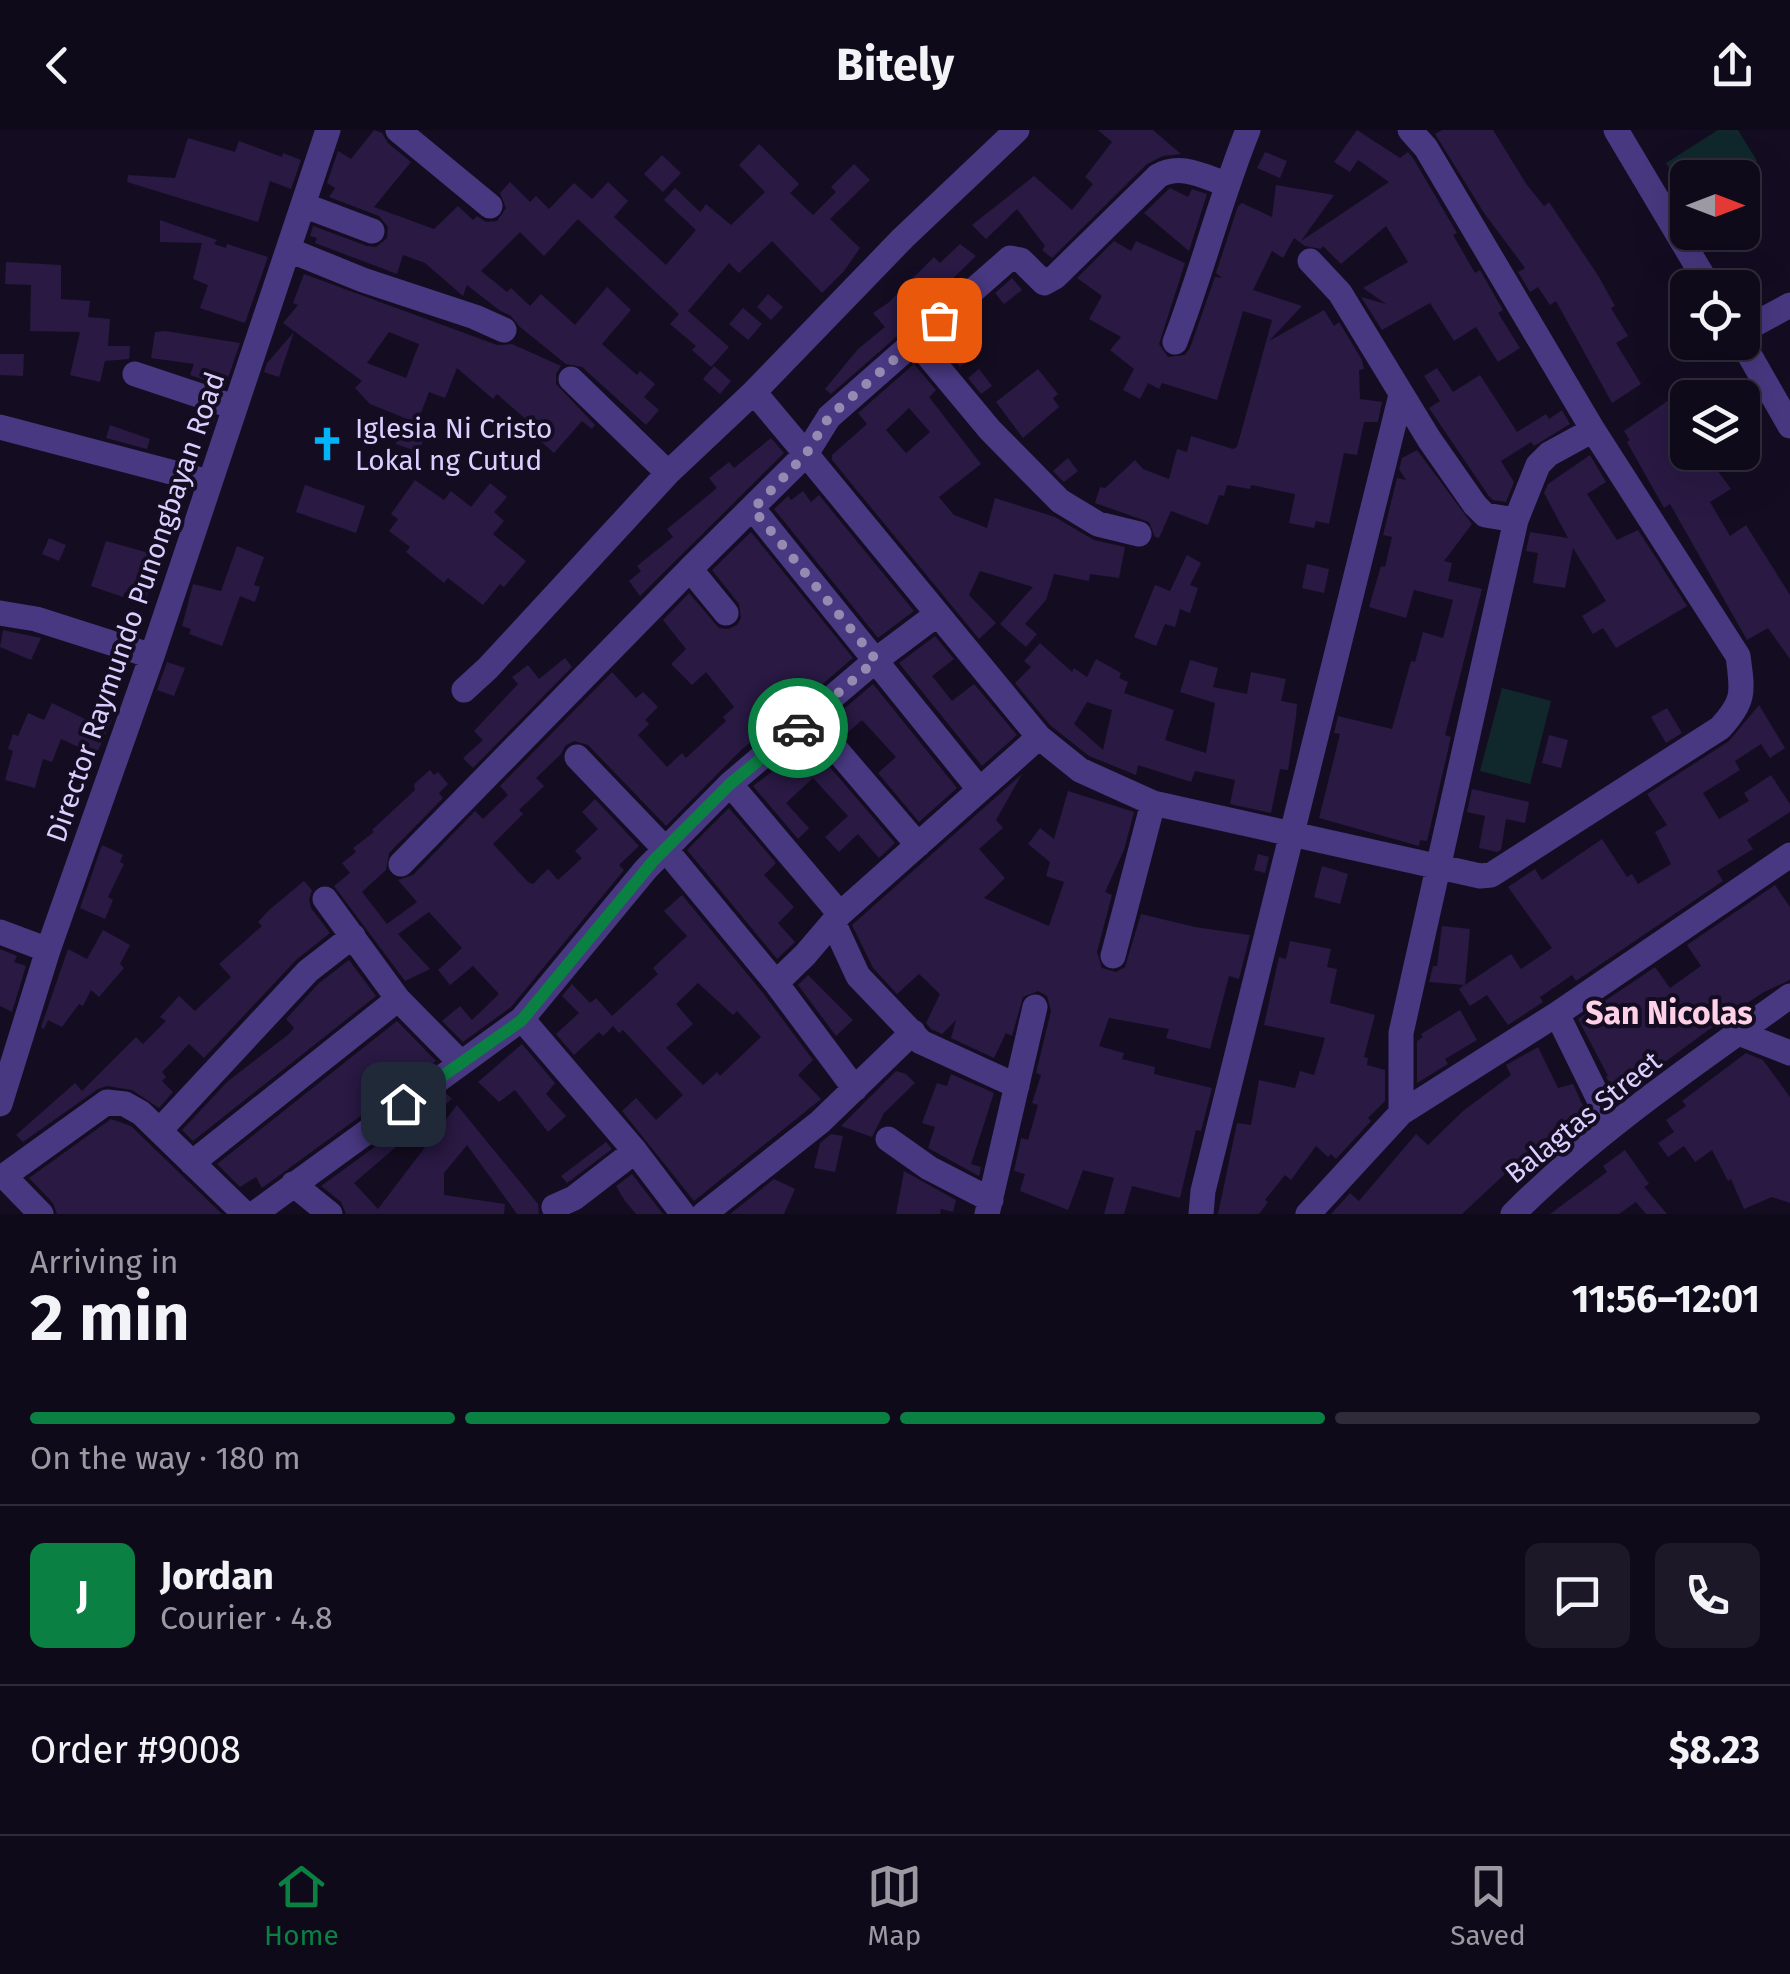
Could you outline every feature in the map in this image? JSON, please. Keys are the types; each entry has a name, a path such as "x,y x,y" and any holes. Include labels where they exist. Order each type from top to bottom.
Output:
{"street":[{"name":"Director Raymundo Punongbayan Road","path":"0,1104 48,950 152,656 328,130"},
{"path":"398,130 490,206"},
{"path":"464,690 668,473 1017,130"},
{"path":"1175,342 1205,264 1226,184 1248,130"},
{"path":"754,392 1039,737 1080,770 1153,803 1437,869 1491,875 1720,728 1739,707 1742,688 1738,656 1593,430 1426,148 1410,130"},
{"path":"1616,130 1699,270"},
{"path":"401,864 806,454 829,417 1010,258 1022,260 1044,282 1055,278 1158,176 1170,169 1226,184"},
{"path":"303,205 372,231"},
{"path":"288,250 504,330"},
{"path":"1310,262 1340,293 1401,395 1475,506 1484,516 1516,520"},
{"path":"1760,321 1790,304"},
{"path":"915,340 990,430 1060,502 1098,524 1139,534"},
{"path":"1752,360 1790,426"},
{"path":"134,374 234,406"},
{"path":"572,380 668,473"},
{"path":"1200,1214 1290,833 1401,395"},
{"path":"0,427 209,482"},
{"path":"1401,1113 1401,1033 1516,520 1538,465 1549,454 1593,430"},
{"path":"753,509 979,789"},
{"path":"690,569 726,613"},
{"path":"0,613 36,618 152,656"},
{"path":"254,1214 522,1020 666,850 730,784 876,660 936,615"},
{"path":"810,719 918,844"},
{"path":"776,983 837,919 1039,737"},
{"path":"576,758 666,850 776,983 856,1089"},
{"path":"730,784 837,919 858,976 922,1042 1017,1086"},
{"path":"1113,956 1153,803"},
{"path":"1308,1214 1401,1113 1557,1014 1790,856"},
{"path":"324,899 398,999 460,1062"},
{"path":"0,932 48,950"},
{"path":"160,1130 308,971 353,936"},
{"name":"Balagtas Street","path":"1513,1214 1544,1182 1612,1126 1790,996"},
{"path":"192,1163 398,999"},
{"path":"888,1139 989,1207 1035,1007"},
{"path":"1557,1014 1612,1126"},
{"path":"522,1020 635,1151 683,1214"},
{"path":"704,1214 820,1122 913,1032"},
{"path":"1739,1033 1790,1053"},
{"path":"41,1214 2,1176 107,1102 125,1104 141,1113 245,1214"},
{"path":"554,1206 574,1198 635,1151"},
{"path":"293,1184 330,1214"}],"green space":[{"path":"1718,130 1738,130 1756,160 1671,160"},
{"path":"1502,688 1551,701 1530,784 1480,771"}],"building":[{"path":"374,130 411,162 374,207 434,229 458,206 473,220 477,216 486,222 497,221 506,208 500,193 510,182 530,202 536,196 549,209 574,183 592,199 608,182 628,201 614,217 666,265 696,230 664,200 675,188 700,212 706,204 731,225 765,192 739,165 759,144 799,184 790,193 813,215 836,192 831,187 854,164 870,180 830,219 860,248 822,293 772,241 739,273 729,263 688,311 729,347 711,367 692,350 696,346 670,324 679,314 578,219 544,256 520,232 481,271 507,292 511,288 530,306 541,294 575,325 607,287 631,310 602,344 637,375 640,371 655,384 644,397 659,410 646,425 582,367 566,364 511,316 467,285 463,296 425,263 403,255 397,274 315,243 317,238 310,236 313,226 367,246 376,247 387,238 388,227 379,216 329,197 335,188 327,183 338,151 351,159"},
{"path":"1098,130 1153,130 1181,154 1163,156 1147,164 1052,258 1042,250 1045,246 1017,209 986,239 972,225 1034,176 1072,210 1093,184 1085,177 1112,142"},
{"path":"1357,130 1400,158 1408,152 1413,158 1457,233 1453,235 1475,273 1480,270 1503,310 1498,313 1520,348 1498,362 1476,327 1454,341 1430,303 1382,330 1361,297 1386,304 1363,288 1408,262 1386,226 1341,264 1323,246 1305,246 1294,238 1283,258 1272,251 1253,290 1302,306 1269,341 1324,310 1334,326 1339,322 1362,360 1360,399 1382,402 1378,422 1364,422 1357,455 1344,453 1329,524 1316,521 1314,528 1289,523 1295,494 1251,485 1250,489 1227,485 1208,525 1171,511 1159,538 1149,522 1095,503 1100,487 1105,488 1135,460 1143,469 1169,479 1177,449 1187,452 1191,436 1237,447 1272,320 1243,311 1217,400 1162,383 1159,389 1148,383 1140,399 1123,390 1134,369 1110,350 1121,337 1089,319 1102,296 1077,278 1114,241 1131,251 1136,241 1185,263 1159,344 1168,357 1185,355 1215,277 1222,278 1216,273 1238,206 1242,203 1272,217 1276,185 1334,195 1301,241 1389,182 1358,160 1350,172 1334,162"},
{"path":"1442,130 1493,130 1527,185 1544,206 1549,202 1599,277 1628,336 1616,343 1641,384 1612,403 1556,301 1550,305 1538,287 1530,292 1518,272 1525,268 1484,213 1435,134"},
{"path":"188,138 235,152 239,141 301,160 291,189 270,181 258,222 127,182 128,175 175,178"},
{"path":"1265,152 1287,161 1280,178 1257,168"},
{"path":"662,155 681,173 663,192 644,174"},
{"path":"1170,188 1188,197 1192,189 1207,194 1189,251 1144,213"},
{"path":"160,220 217,240 214,244 226,248 227,244 268,257 245,323 200,308 208,285 193,279 202,243 160,242"},
{"path":"960,244 976,256 940,291 944,295 831,394 825,389 858,349 885,327 873,313 934,257 940,263"},
{"path":"6,262 61,265 61,299 90,301 88,317 110,319 108,346 130,346 129,359 105,361 100,382 70,375 80,332 30,331 31,285 5,284"},
{"path":"304,274 497,345 512,344 561,366 556,384 595,425 592,429 582,421 554,453 525,427 529,422 497,394 493,399 457,368 445,398 429,392 417,423 370,404 355,388 362,381 283,323 298,305 293,303","holes":["389,332 419,344 406,378 367,363"]},
{"path":"1012,278 1022,290 1004,304 995,293"},
{"path":"768,294 783,307 771,320 757,307"},
{"path":"743,308 762,324 748,340 729,324"},
{"path":"155,332 240,343 225,387 190,375 194,364 151,358"},
{"path":"294,332 279,377 264,372 267,363"},
{"path":"969,334 981,350 960,367 948,351"},
{"path":"0,354 24,354 23,376 0,375"},
{"path":"914,364 936,390 929,397 981,464 939,497 954,515 987,528 995,498 1055,517 1094,540 1125,547 1119,578 1090,574 1089,581 1054,574 1046,600 1025,624 1037,634 1026,647 1000,624 1033,587 980,571 969,595 996,623 979,639 832,460 832,455 867,424 858,413","holes":["909,408 930,432 906,453 886,430"]},
{"path":"714,366 731,381 720,394 703,379"},
{"path":"1437,368 1453,392 1480,375 1517,432 1546,414 1549,419 1562,410 1570,424 1501,461 1514,482 1506,502 1488,495 1429,408 1440,401 1424,376"},
{"path":"979,369 992,386 981,394 968,378"},
{"path":"1038,369 1058,394 1053,398 1059,407 1023,438 996,402"},
{"path":"1670,399 1670,470 1717,470 1731,489 1710,502 1730,536 1746,525 1790,595 1790,659 1768,628 1747,640 1670,504 1664,508 1624,431"},
{"path":"197,412 215,418 211,429 194,424"},
{"path":"404,421 427,429 419,452 396,444"},
{"path":"110,425 150,439 147,449 106,438"},
{"path":"771,438 784,453 640,596 629,581 641,571 637,566 673,537 667,529 717,488 709,478 729,462 734,468"},
{"path":"1417,450 1472,524 1444,561 1452,563 1448,581 1482,589 1445,735 1451,737 1427,841 1420,840 1419,846 1319,818 1340,734 1334,733 1338,716 1392,729 1423,632 1443,638 1453,600 1414,590 1406,618 1369,607 1392,537 1383,535 1397,478 1406,480 1399,469 1402,458"},
{"path":"1590,455 1606,482 1587,494 1617,540 1638,530 1687,606 1616,648 1603,628 1593,634 1582,616 1606,601 1573,548 1565,588 1533,583 1538,553 1526,551 1530,532 1568,538 1544,493 1548,484"},
{"path":"1068,458 1078,471 1064,482 1053,471"},
{"path":"415,480 444,500 451,491 471,507 490,483 507,497 494,512 504,521 493,534 526,561 483,605 448,578 444,583 406,552 410,547 389,531 398,519 391,514"},
{"path":"305,485 365,506 356,533 296,512"},
{"path":"803,491 811,502 819,495 914,611 878,638 774,509 788,496 791,500"},
{"path":"751,532 853,658 805,699 799,691 773,712 779,719 740,751 666,826 588,745 574,741 565,746 536,778 544,786 493,844 528,882 533,884 548,869 558,880 582,858 575,851 598,829 582,812 595,799 639,846 619,865 624,870 511,1007 463,1042 442,1021 460,1006 472,1020 499,994 473,966 450,985 438,970 462,948 429,912 398,934 430,969 405,981 334,886 350,873 342,863 415,790 414,784 430,770 434,775 438,772 448,784 439,793 443,798 389,853 386,870 362,892 387,924 417,902 398,880 413,875 475,811 483,819 508,795 500,786 612,672 636,698 643,692 658,707 645,720 649,724 638,735 667,767 682,753 686,758 726,721 723,717 734,707 706,672 692,685 671,664 686,649 663,620 689,593 719,628 737,625 741,618 739,604 712,570"},
{"path":"49,538 66,545 59,561 42,554"},
{"path":"106,541 160,556 146,598 125,592 123,597 91,586"},
{"path":"237,546 264,557 254,585 260,587 255,602 240,596 222,646 189,634 191,629 182,626 193,584 221,591"},
{"path":"1187,555 1201,563 1190,585 1198,588 1190,613 1180,609 1175,627 1165,624 1156,646 1134,637 1155,585 1170,591"},
{"path":"1307,564 1329,569 1324,593 1302,588"},
{"path":"3,630 41,638 31,660 0,647"},
{"path":"935,636 954,659 932,676 952,701 974,684 1017,735 982,766 899,663"},
{"path":"1040,643 1072,672 1074,668 1087,677 1096,659 1121,673 1119,678 1128,682 1124,693 1174,710 1165,740 1206,753 1215,703 1180,692 1190,660 1218,668 1213,687 1247,694 1251,672 1286,679 1281,701 1297,704 1296,717 1288,770 1280,769 1271,813 1230,804 1235,780 1195,771 1191,782 1138,765 1136,775 1089,756 1050,725 1015,683 1031,667 1024,661","holes":["1087,702 1112,710 1103,750 1074,724"]},
{"path":"565,658 572,667 473,768 463,758 483,740 474,731 518,684 512,677 528,665 539,679"},
{"path":"167,662 185,668 174,696 157,690"},
{"path":"873,684 957,788 919,822 878,773 896,757 862,720 845,735 832,719"},
{"path":"52,703 89,721 95,710 112,720 96,755 61,739 52,762 43,759 35,788 5,780 13,734 18,736 28,713 44,720"},
{"path":"1759,705 1785,748 1770,758 1761,744 1735,761 1740,770 1703,793 1719,819 1749,801 1744,793 1771,775 1790,804 1790,812 1747,840 1753,849 1717,871 1723,881 1576,981 1572,975 1540,997 1543,1002 1508,1025 1487,995 1470,1006 1459,989 1464,985 1429,982 1433,966 1437,966 1442,926 1470,929 1465,985 1511,954 1521,969 1552,948 1508,887 1535,869 1542,880 1602,839 1627,877 1632,874 1638,884 1671,864 1655,832 1667,825 1647,794 1729,741"},
{"path":"1667,708 1682,733 1666,743 1651,717"},
{"path":"1549,735 1568,740 1561,768 1542,763"},
{"path":"817,752 895,843 879,858 858,834 839,852 825,837 848,816 813,778 786,803 809,828 798,839 753,786 794,755 803,765"},
{"path":"1022,774 996,820 1003,828 979,849 1005,878 984,898 1049,926 1064,882 1046,876 1050,862 1028,844 1040,828 1054,839 1068,791 1134,812 1124,850 1105,892 1112,895 1097,952 1102,968 1116,972 1125,967 1141,914 1250,935 1239,979 1229,976 1210,1049 1166,1038 1169,1029 1109,1018 1099,1046 1124,1053 1122,1059 1155,1067 1154,1074 1212,1088 1201,1131 1196,1130 1180,1198 1132,1186 1124,1214 1104,1214 1114,1178 1083,1170 1068,1210 1020,1191 1025,1174 1014,1171 1021,1138 1028,1140 1038,1105 1032,1103 1041,1075 1036,1073 1051,1011 1047,996 1038,991 1023,997 1012,1036 1006,1033 994,1058 951,1038 956,1020 942,1034 931,1029 926,1023 940,994 919,974 897,994 873,968 852,925"},
{"path":"1472,789 1529,802 1525,823 1506,819 1501,850 1497,852 1479,848 1485,816 1467,812"},
{"path":"729,808 776,863 764,875 794,907 778,923 795,942 777,959 687,850"},
{"path":"102,845 123,855 120,862 124,864 108,897 113,900 105,919 80,908"},
{"path":"1258,854 1269,857 1265,873 1254,870"},
{"path":"1322,866 1348,874 1340,904 1314,897"},
{"path":"304,881 312,890 311,908 330,933 296,960 204,1058 189,1044 162,1072 166,1077 162,1081 173,1092 159,1108 132,1090 107,1086 23,1142 16,1135 75,1083 82,1091 136,1037 143,1044 166,1021 160,1017 179,996 195,1011 231,977 219,964 262,926 258,922 269,910"},
{"path":"1775,885 1790,907 1790,980 1729,1015 1618,1101 1578,1019 1655,967 1670,988 1701,966 1687,945"},
{"path":"682,895 813,1060 798,1075 821,1099 694,1201 622,1111 636,1098 656,1120 683,1095 623,1030 619,1033 613,1026 603,1036 599,1032 574,1055 556,1034 579,1013 562,996 572,984 590,1003 596,998 612,1016 658,974 653,968 687,936 664,911","holes":["698,983 733,1015 737,1011 761,1037 720,1076 717,1072 703,1085 666,1048 693,1024 676,1004"]},
{"path":"103,930 130,945 120,964 124,968 99,997 91,990 83,1006 79,1004 62,1027 48,1020 44,1029 41,1027 68,949 87,959"},
{"path":"1290,941 1331,949 1327,967 1337,969 1330,1003 1375,1015 1364,1057 1368,1058 1367,1065 1385,1070 1385,1101 1336,1159 1316,1146 1291,1180 1285,1175 1259,1214 1218,1214 1237,1123 1251,1125 1259,1080 1295,1088 1300,1071 1314,1075 1325,1038 1264,1025 1279,957 1286,959"},
{"path":"0,949 17,956 14,962 26,966 12,1012 0,1006"},
{"path":"349,960 376,996 193,1141 182,1130 228,1081 289,1034 294,1028 286,1019 319,983"},
{"path":"808,975 853,1020 836,1036 798,985"},
{"path":"1460,1010 1477,1040 1445,1059 1448,1064 1417,1083 1417,1041 1423,1037 1421,1034"},
{"path":"397,1021 436,1061 262,1188 256,1177 240,1187 217,1164"},
{"path":"522,1044 555,1083 546,1094 566,1116 548,1132 515,1090 499,1102 478,1082"},
{"path":"1538,1047 1558,1088 1573,1084 1591,1123 1558,1134 1565,1144 1545,1162 1513,1184 1506,1173 1462,1214 1331,1214 1350,1193 1359,1201 1416,1134 1428,1145 1463,1111 1511,1075 1506,1065"},
{"path":"1746,1053 1763,1060 1790,1097 1790,1203 1772,1197 1744,1209 1712,1150 1695,1162 1684,1146 1668,1157 1658,1143 1674,1132 1666,1120 1686,1106 1682,1101"},
{"path":"896,1071 915,1083 884,1113 872,1137 841,1126"},
{"path":"951,1074 994,1093 971,1164 981,1167 979,1176 928,1148 935,1127 922,1123 937,1083 947,1086"},
{"path":"447,1094 452,1099 354,1183 378,1209 457,1105 538,1204 539,1214 517,1214 467,1145 444,1173 444,1195 505,1204 504,1214 346,1214 341,1202 321,1186"},
{"path":"111,1119 131,1126 222,1214 57,1214 53,1203 29,1178"},
{"path":"831,1134 843,1136 835,1172 814,1168 820,1143"},
{"path":"606,1142 612,1149 567,1183 561,1176"},
{"path":"1625,1150 1649,1184 1644,1187 1667,1214 1646,1214 1636,1202 1619,1214 1550,1214 1607,1172 1603,1166"},
{"path":"904,1171 956,1200 953,1212 941,1209 940,1214 896,1214"},
{"path":"632,1174 663,1214 636,1214 625,1201 616,1186"},
{"path":"774,1179 795,1189 784,1214 730,1214"}],"way so far":[{"path":"798,728 876,660 753,509 806,454 829,417 939,320"}],"place":[{"name":"Iglesia Ni Cristo Lokal ng Cutud","path":"327,444"}],"district":[{"name":"San Nicolas","path":"1669,1013"}],"route":[{"path":"403,1104 522,1020 654,860 730,784 798,728"}]}
